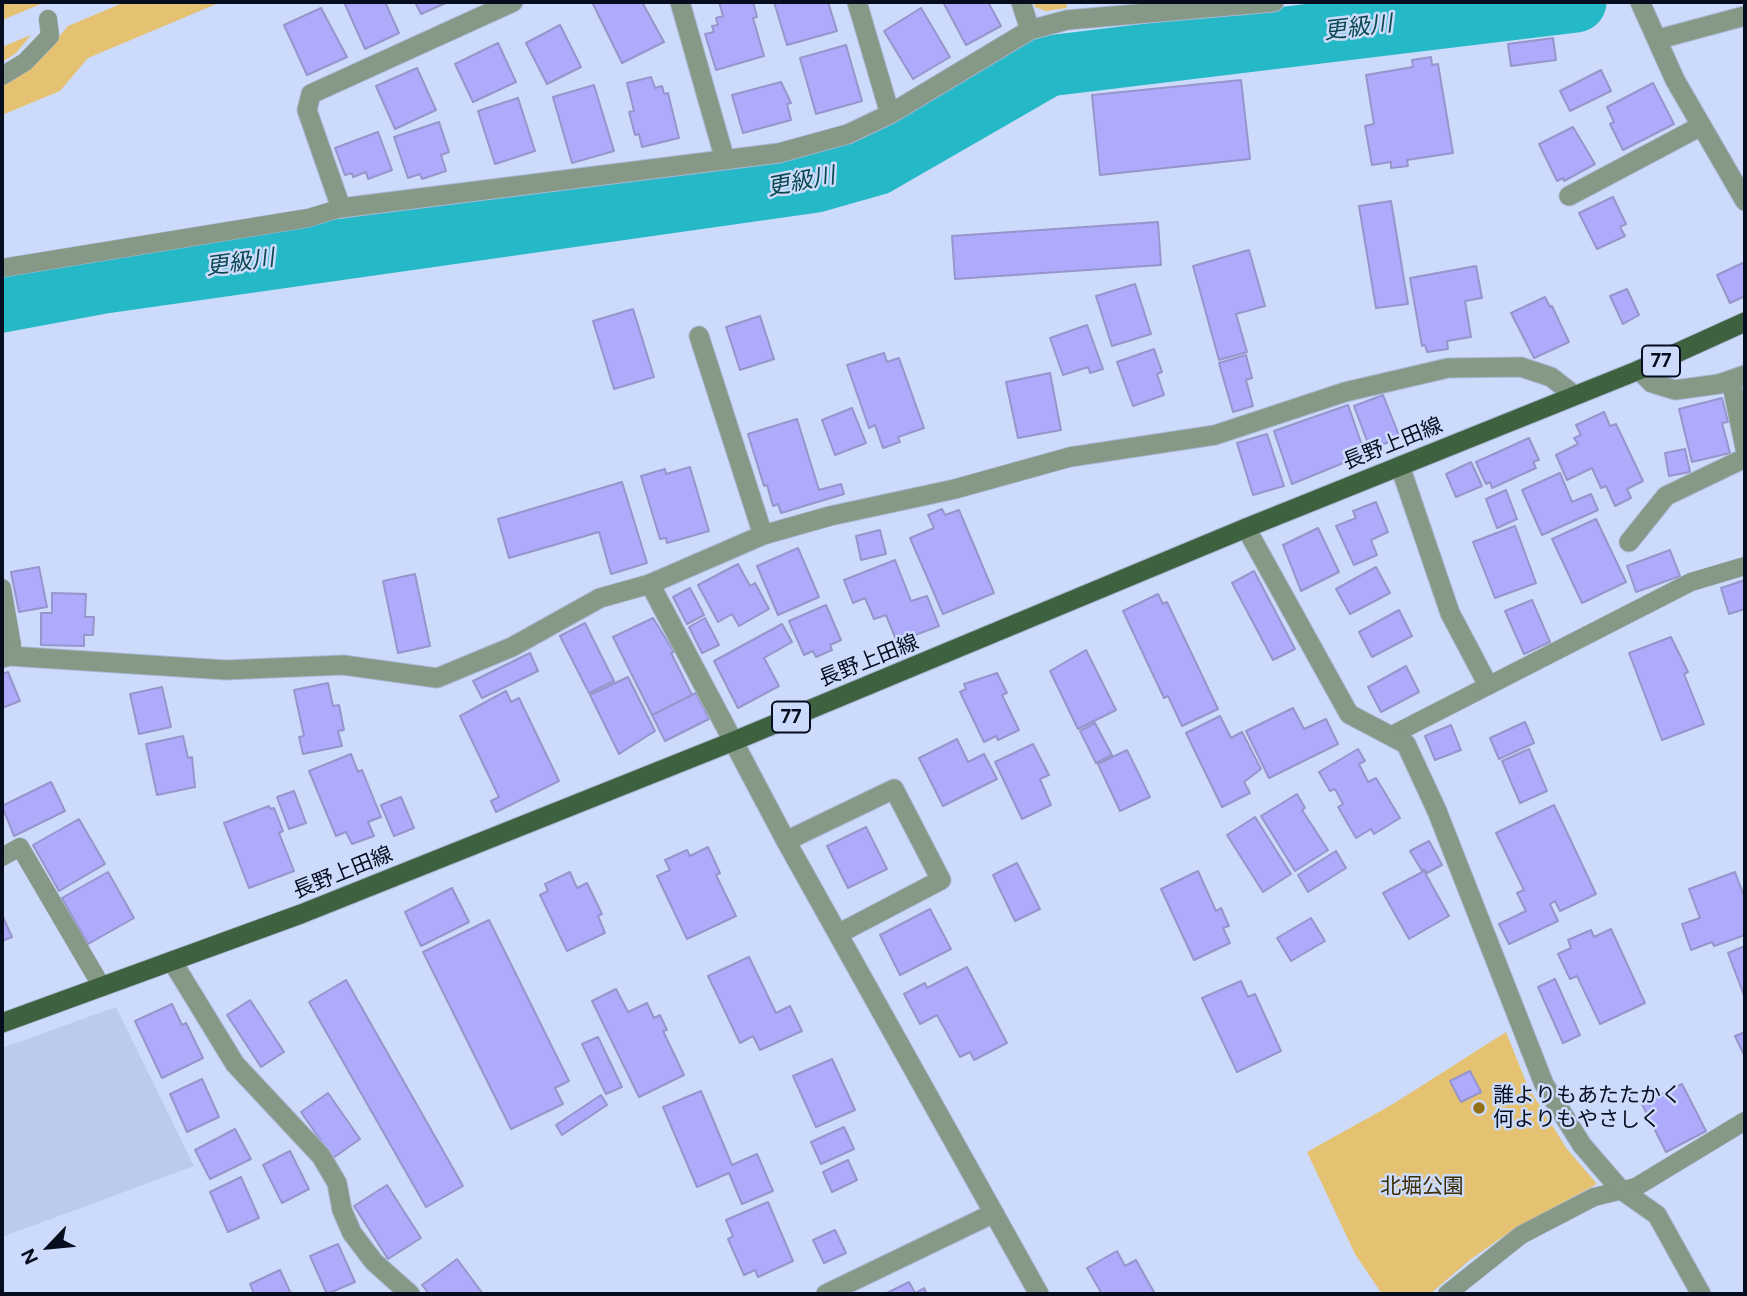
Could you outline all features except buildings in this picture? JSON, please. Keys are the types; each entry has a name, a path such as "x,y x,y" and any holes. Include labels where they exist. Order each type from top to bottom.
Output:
{"main road":[{"name":"長野上田線","path":"2,1023 301,914 734,741 1246,528 1639,370 1745,322"}],"street":[{"path":"513,2 310,94 307,110 341,208 779,153 848,134 890,114 1030,30 1067,20 1275,2"},
{"path":"680,2 724,160"},
{"path":"857,2 890,114"},
{"path":"1021,2 1030,30"},
{"path":"1640,2 1651,20 1675,80 1745,201"},
{"path":"1659,39 1745,16"},
{"path":"1569,196 1701,126"},
{"path":"699,336 763,535"},
{"path":"5,657 226,670 343,665 437,678 512,647 600,598 650,584 763,535 830,516 955,489 1070,457 1215,435 1345,392 1448,368 1521,367 1551,377 1574,395"},
{"path":"1639,370 1652,383 1675,390 1738,378 1745,448"},
{"path":"1629,542 1666,496 1745,458"},
{"path":"1400,466 1450,613 1488,685"},
{"path":"1246,528 1349,713 1406,744 1437,811 1544,1084 1582,1145 1620,1189 1657,1215 1701,1294"},
{"path":"650,584 786,841 1039,1294"},
{"path":"786,841 894,789 941,880 838,934"},
{"path":"172,961 235,1064 321,1156 337,1183 342,1210 352,1233 374,1262 410,1294"},
{"path":"826,1294 994,1213"}],"lane":[{"path":"2,76 25,62 50,36 48,19"},
{"path":"2,268 308,218 341,208"},
{"path":"1392,735 1691,582 1745,566"},
{"path":"2,588 12,645 5,657"},
{"path":"2,857 20,848 102,987"},
{"path":"1447,1294 1521,1235 1594,1197 1636,1187 1745,1121"}],"shaded area":[{"path":"116,1007 194,1166 2,1237 2,1048"}],"green space":[{"path":"2,2 46,2 2,20"},
{"path":"125,2 221,2 88,58 60,91 2,115 2,82 40,58 68,26"},
{"path":"1034,2 1066,2 1067,8 1046,11 1035,7"},
{"path":"31,35 16,53 2,62 2,47"},
{"name":"北堀公園","path":"1506,1032 1528,1087 1567,1149 1597,1184 1514,1229 1471,1259 1430,1294 1382,1294 1355,1254 1307,1152 1393,1104"}],"waterway":[{"name":"更級川","path":"2,302 104,283 816,182 876,165 1048,66 1576,2"}],"place":[{"name":"誰よりもあたたかく 何よりもやさしく","path":"1479,1108"}]}
